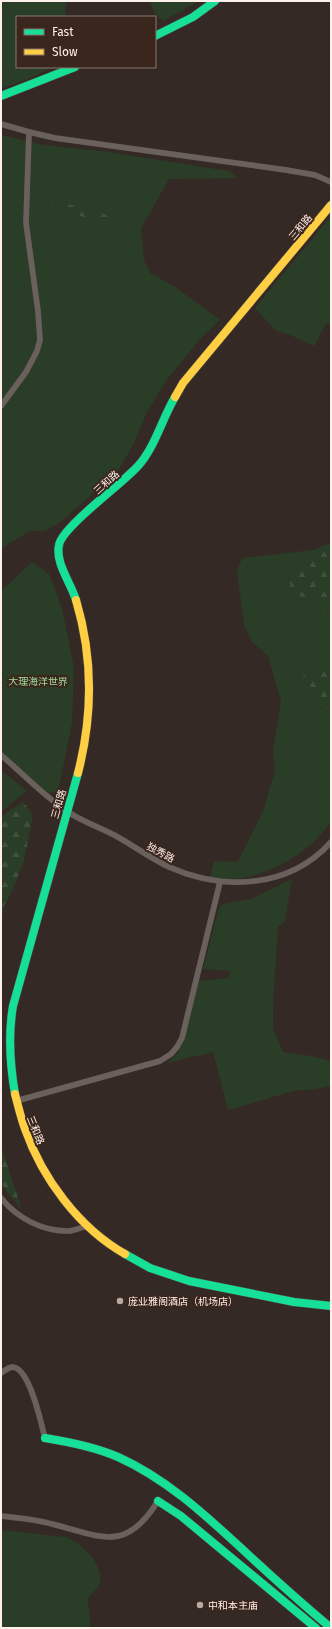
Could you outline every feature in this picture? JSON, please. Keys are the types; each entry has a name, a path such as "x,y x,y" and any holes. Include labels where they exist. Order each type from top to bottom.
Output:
{"street":[{"path":"156,36 193,17 215,1"},
{"path":"1,96 72,68"},
{"path":"1,124 55,138 286,170 315,175 331,182"},
{"path":"1,406 26,372 37,351 40,340 38,311 26,223 28,132"},
{"name":"三和路","path":"331,205 183,383 168,408 152,444 139,465 69,528 62,536 58,546 59,555 73,590 82,622 89,661 89,703 83,752 21,973 11,1017 10,1062 16,1100 30,1144 44,1172 60,1195 76,1214 111,1245 149,1267 170,1275 212,1286 331,1306"},
{"name":"独秀路","path":"1,755 66,812 116,836 168,866 194,876 220,882 246,882 275,877 306,863 318,855 331,842"},
{"path":"16,1100 160,1061 177,1047 182,1038 190,1012 220,882"},
{"path":"1,1198 22,1219 43,1228 70,1231 88,1226"},
{"path":"1,1373 11,1367 23,1374 26,1378 38,1411 45,1438 99,1450 125,1460 158,1479 188,1501 331,1628"},
{"path":"1,1516 44,1522 95,1536 111,1537 129,1533 136,1529 158,1502 181,1516 316,1628"}],"green space":[{"path":"1,1 67,1 65,10 66,16 16,16 16,68 51,68 28,79 1,89"},
{"path":"150,1 199,1 163,21 154,12"},
{"path":"1,135 44,145 109,152 229,171 238,178 169,179 141,229 144,260 150,273 175,287 220,320 201,338 168,378 148,410 134,443 118,471 62,521 45,531 31,531 8,544 1,550"},
{"path":"60,203 81,206 101,212 113,219 108,223 56,210 50,205"},
{"path":"331,216 331,324 326,323 314,346 288,334 276,331 255,308"},
{"path":"331,543 331,621 315,601 291,593 289,576 313,550"},
{"path":"313,550 289,576 291,593 315,601 331,621 331,675 325,670 320,707 331,713 331,821 304,850 281,865 256,875 243,878 210,878 214,861 238,862 263,811 275,771 273,751 281,701 268,656 252,642 244,625 237,571 242,558"},
{"name":"大理海洋世界","path":"32,562 49,574 62,608 74,668 72,723 59,787 56,792 52,793 44,789 1,753 1,591"},
{"path":"325,670 331,675 331,713 314,701 311,697 306,687 303,672"},
{"path":"1,770 27,791 1,812"},
{"path":"23,802 33,815 24,861 13,889 4,906 1,926 1,816"},
{"path":"292,879 285,921 278,927 273,1028 283,1052 311,1056 331,1061 331,1086 310,1090 297,1090 228,1110 213,1052 167,1063 177,1054 181,1045 199,981 228,978 231,971 203,969 219,908 223,904 251,899"},
{"path":"1,1146 22,1210 1,1184"},
{"path":"1,1530 66,1537 79,1544 91,1556 99,1570 100,1578 98,1587 90,1596 88,1601 90,1628 1,1628"}],"traffic: fast":[{"path":"156,36 193,17 215,1"},
{"path":"1,96 72,68"},
{"path":"76,600 61,566 58,552 59,545 70,528 138,466 154,442 175,397"},
{"path":"15,1094 10,1050 10,1028 13,1006 78,773"},
{"path":"125,1254 150,1268 189,1281 294,1302 331,1306"},
{"path":"45,1438 100,1450 118,1457 152,1475 198,1509 331,1628"},
{"path":"158,1501 181,1516 316,1628"}],"traffic: slow":[{"path":"175,397 183,383 331,205"},
{"path":"76,600 86,643 89,686 86,730 78,773"},
{"path":"15,1094 32,1147 41,1166 52,1183 64,1200 92,1230 125,1254"}],"place":[{"name":"庞业雅阁酒店（机场店）","path":"120,1301"},
{"name":"中和本主庙","path":"200,1605"}]}
